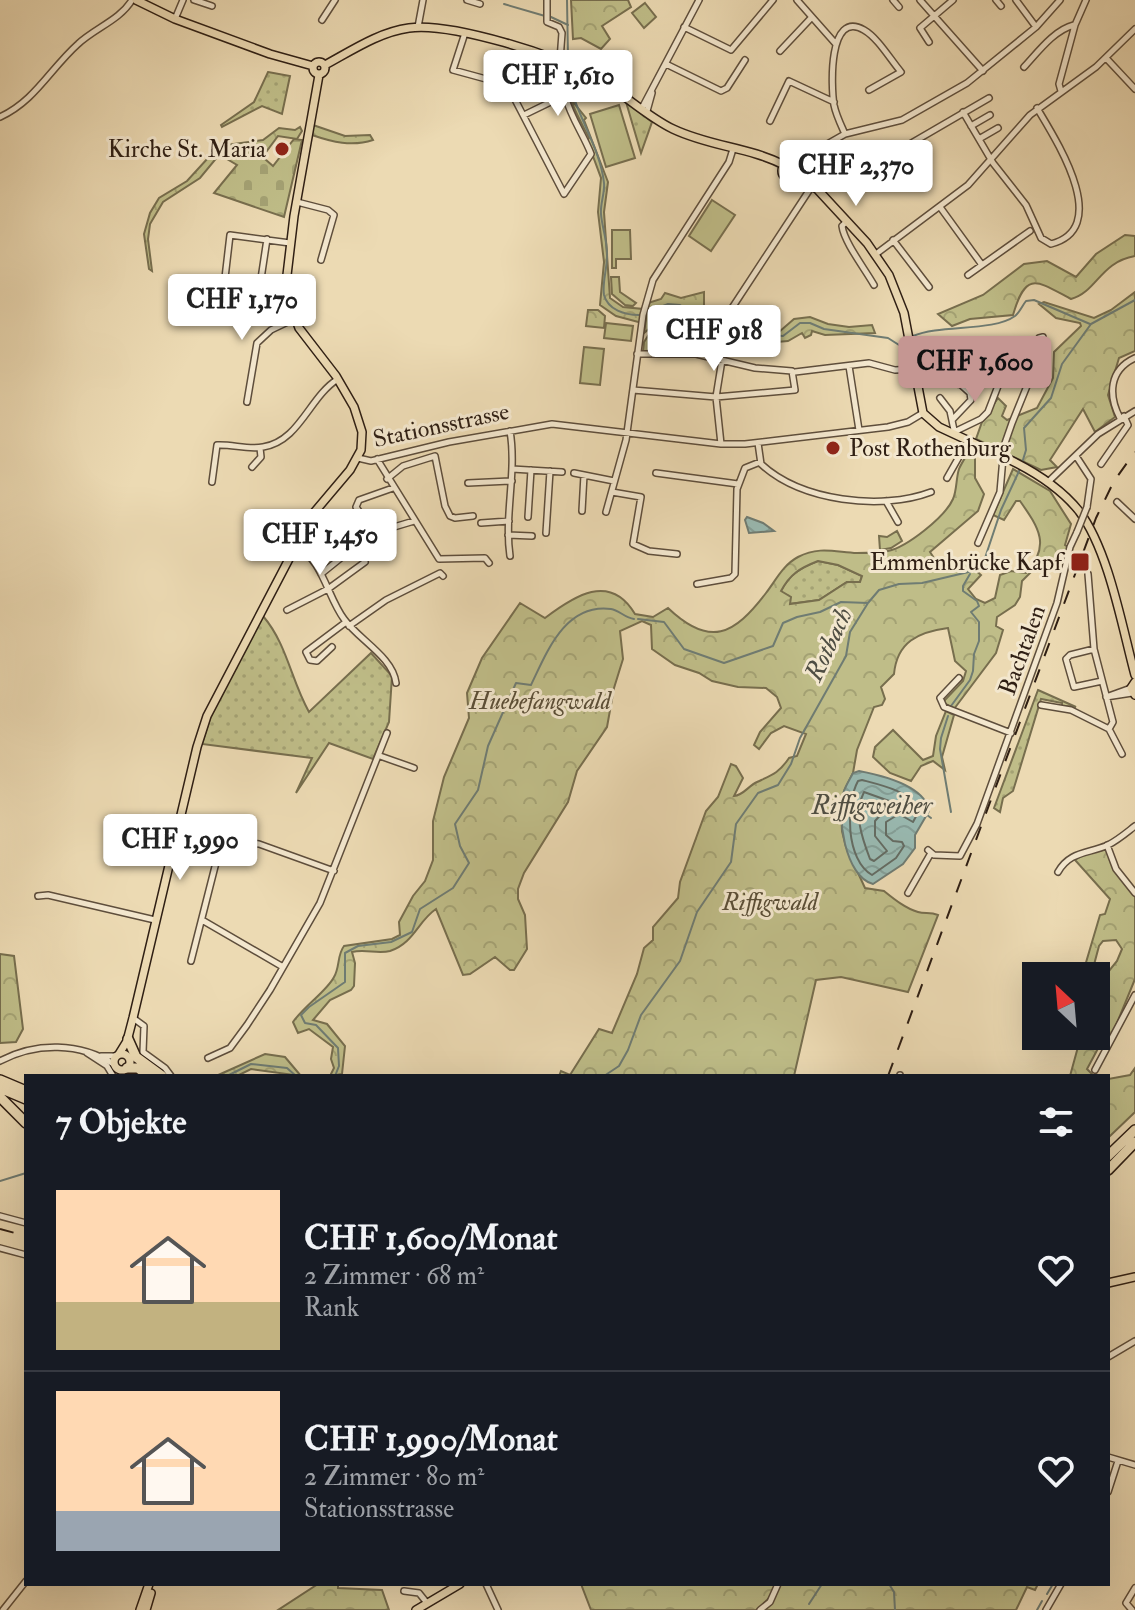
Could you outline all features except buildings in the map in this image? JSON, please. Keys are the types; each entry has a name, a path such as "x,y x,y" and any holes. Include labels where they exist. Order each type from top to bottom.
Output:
{"highway":[{"path":"127,1040 136,1057 156,1074"},
{"path":"121,1066 156,1074"},
{"path":"0,1080 24,1090"},
{"path":"0,1088 24,1098"},
{"path":"0,1097 24,1121"},
{"path":"1110,1154 1135,1127"},
{"path":"1110,1170 1135,1144"}],"main road":[{"path":"134,0 175,19 270,54 313,66"},
{"path":"313,66 318,62 325,65 387,34 418,27 465,33 564,62 602,81 667,126 688,136 761,155 784,165 794,163 798,169 797,175 791,179 785,177 781,171 784,165"},
{"path":"325,65 325,71 319,75 296,202 286,286 294,319 338,379 360,423 362,442 358,458"},
{"path":"313,66 314,72 319,75"},
{"path":"797,175 813,185 876,254 897,290 923,413 932,423 1046,480 1075,507 1093,535 1135,675"},
{"name":"Stationsstrasse","path":"121,1066 197,747 209,710 318,507 358,458"},
{"path":"1110,1283 1135,1277"},
{"path":"143,1610 150,1586"},
{"path":"416,1610 457,1586"}],"street":[{"path":"0,117 23,105 76,45 134,0"},
{"path":"175,19 183,0"},
{"path":"194,0 212,6"},
{"path":"322,20 335,0"},
{"path":"418,27 423,0"},
{"path":"467,0 480,4"},
{"path":"465,33 453,70 505,86 515,96 564,194 591,154 565,95 561,31 547,22 547,0"},
{"path":"644,109 699,0"},
{"path":"684,27 731,50 773,0"},
{"path":"797,0 835,43"},
{"path":"893,0 899,7"},
{"path":"920,0 983,71"},
{"path":"929,42 919,29 953,0"},
{"path":"996,0 1001,6"},
{"path":"1016,0 1036,27"},
{"path":"794,163 845,134 895,124 983,71 1036,27 1060,0"},
{"path":"1061,91 1059,84 1075,25 1086,0"},
{"path":"780,51 812,17"},
{"path":"1024,67 1046,44 1067,27 1075,25"},
{"path":"845,134 834,102 835,43 838,35 848,28 863,29 901,72 869,90"},
{"path":"876,254 973,180 1037,108 1106,58 1135,29"},
{"path":"1106,58 1134,85"},
{"path":"666,64 721,91 727,88 745,60"},
{"path":"770,121 789,81 834,102"},
{"path":"524,115 565,95"},
{"path":"879,162 989,98"},
{"path":"963,112 991,159 1026,205 1044,241 1054,243 1069,236 1076,225 1079,215 1077,189 1037,108"},
{"path":"971,126 990,115"},
{"path":"979,139 998,128"},
{"path":"606,512 627,433 637,354 653,280 729,162 733,149"},
{"path":"730,311 813,185"},
{"path":"296,202 328,210 334,215 321,260"},
{"path":"940,207 982,265"},
{"path":"847,221 842,226 845,241 856,253 874,285"},
{"path":"968,275 1030,231"},
{"path":"267,239 259,292 221,312 230,236 267,239 290,243"},
{"path":"893,240 929,287"},
{"path":"247,402 257,343 271,330 294,319"},
{"path":"940,398 953,419 953,431 981,419 988,412 1003,373 1028,354 1043,337 1044,344 1004,446 1000,492 978,543"},
{"path":"913,355 954,361 977,351 987,364 983,370 959,384 970,393 971,400 953,419"},
{"path":"637,354 696,354 755,368 793,372 869,363 895,370 915,369"},
{"path":"1101,464 1128,425 1113,403 1111,387 1117,372 1135,358"},
{"path":"721,444 716,397 722,360"},
{"path":"849,366 859,430"},
{"path":"633,390 716,397 795,390 793,372"},
{"path":"212,482 217,445 260,448 282,440 304,418 329,384 338,379"},
{"path":"1046,480 1098,434 1135,411"},
{"name":"Stationsstrasse","path":"358,458 368,461 399,452 559,424 721,444 758,443 900,425 923,413"},
{"path":"510,431 510,556"},
{"path":"947,478 970,442"},
{"path":"758,443 760,462 787,484 802,490 852,499 886,501 907,500 931,492"},
{"path":"252,467 261,457 260,448"},
{"path":"387,479 403,466 435,456 447,511 455,518 473,516"},
{"name":"Bachtalen","path":"908,893 929,852 956,857 963,855 977,824 1057,603 1070,547 1087,507 1091,479 1076,456"},
{"path":"377,459 439,559 485,558 489,563"},
{"path":"697,584 731,578 735,574 738,484 745,468 760,462"},
{"path":"512,469 562,472"},
{"path":"528,517 531,470"},
{"path":"546,533 550,471"},
{"path":"574,473 614,481"},
{"path":"656,473 738,484"},
{"path":"582,511 584,475"},
{"path":"468,483 512,481"},
{"path":"393,488 359,500 356,507 374,533 414,521"},
{"path":"612,492 641,497 633,544 649,551 677,554"},
{"path":"886,501 898,522"},
{"path":"1117,502 1135,519"},
{"path":"481,523 509,521"},
{"path":"312,557 333,533"},
{"path":"508,535 532,536"},
{"path":"295,546 312,557 348,624 392,668 396,683"},
{"path":"321,574 352,549"},
{"path":"287,610 328,589 365,562"},
{"path":"332,647 317,661 310,660 306,652 400,592 440,573 443,576"},
{"path":"1088,574 1094,649 1113,722 1109,729"},
{"path":"1094,649 1070,655 1066,659 1074,687 1102,681"},
{"name":"Bachtalen","path":"959,678 940,698 944,707 1011,733"},
{"path":"1106,697 1133,690"},
{"path":"1041,705 1071,710 1109,729 1122,754"},
{"path":"208,1058 230,1048 320,903 387,733"},
{"path":"380,756 414,768"},
{"path":"1058,872 1074,855 1107,845 1135,826"},
{"path":"177,834 271,847 334,871"},
{"path":"191,961 222,839"},
{"path":"1107,845 1114,865 1135,893"},
{"path":"38,896 48,895 155,920"},
{"path":"202,920 283,967"},
{"path":"1095,1070 1135,995"},
{"path":"133,1018 144,1026 143,1052 170,1074"},
{"path":"0,1061 42,1047 86,1052 121,1066"},
{"path":"86,1052 107,1066 121,1066"},
{"path":"0,1216 24,1222"},
{"path":"0,1248 24,1254"},
{"path":"1110,1356 1135,1341"},
{"path":"1110,1458 1135,1465"},
{"path":"1110,1486 1118,1461"},
{"path":"3,1610 24,1584"},
{"path":"487,1586 498,1610"},
{"path":"760,1610 770,1602 777,1586"},
{"path":"1046,1610 1060,1586"},
{"path":"1132,1610 1124,1607 1135,1588"},
{"path":"404,1591 419,1593 428,1604"}],"green space":[{"path":"571,0 628,0 631,7 602,26 610,39 601,49 581,38 573,39"},
{"path":"645,3 656,17 644,28 632,13"},
{"path":"268,72 290,76 282,114 262,106 222,127 254,102"},
{"path":"571,75 574,103 586,118 584,120 608,182 604,212 610,298 623,307 643,309 642,323 616,316 600,305 604,262 598,212 601,178 587,140 589,138 569,93 566,76"},
{"path":"626,102 652,122 641,153"},
{"path":"619,105 635,158 606,167 590,114"},
{"path":"313,125 345,136 370,135 373,140 342,143 327,140 312,135"},
{"path":"300,127 302,131 297,139 278,136 263,156 250,146 236,152 223,150 200,178 163,202 150,224 148,239 152,271 149,269 144,234 150,213 159,198 187,181 219,146 263,140 279,128 295,130"},
{"path":"294,139 302,140 284,217 214,193 237,165 222,156 235,152 236,148 250,146 273,166"},
{"path":"712,200 735,215 711,251 689,236"},
{"path":"612,230 630,230 631,259 616,259 616,268 612,268"},
{"path":"1125,235 1135,236 1135,256 1114,264 1087,290 1071,299 1034,283 1023,291 1013,315 970,319 952,326 938,314 983,295 1024,264 1047,261 1076,277 1096,254"},
{"path":"611,277 619,277 620,292 636,303 633,306 625,305 612,294"},
{"path":"704,292 704,311 735,320 756,313 779,332 794,319 810,317 849,327 872,325 875,333 825,335 812,331 805,338 802,333 788,341 765,343 761,335 747,333 739,340 696,334 689,313 659,310 656,323 644,333 648,303 661,299 665,293 681,298"},
{"path":"1135,292 1135,351 1119,358 1108,395 1115,417 1095,432 1083,409 1050,460 1057,467 1041,470 976,439 982,422 998,398 1006,406 1002,416 1007,420 1037,408 1053,378 1054,352 1081,326 1080,323 1056,318 1039,304 1044,302 1094,318"},
{"path":"588,310 598,310 605,316 604,328 586,326"},
{"path":"606,323 633,326 631,341 604,338"},
{"path":"648,336 654,340 664,340 664,352 643,352"},
{"path":"584,347 604,349 600,385 580,383"},
{"name":"Riffigwald","path":"968,453 975,455 975,478 984,494 978,511 930,552 936,561 966,562 981,575 968,589 976,599 985,603 995,598 1000,575 1011,571 1026,573 1038,554 1040,537 1020,501 1016,501 1004,520 993,515 1013,469 1050,491 1071,524 1062,569 1040,563 1022,581 1020,597 1015,605 997,617 996,626 1003,630 996,653 954,709 943,702 963,681 966,671 955,661 948,628 927,632 911,640 899,654 894,674 881,687 885,699 882,705 874,707 857,750 841,807 842,831 865,888 884,891 921,913 938,915 908,992 841,977 816,980 794,1074 571,1074 599,1029 612,1033 637,974 644,948 653,940 653,927 678,898 680,882 706,811 718,797 731,764 736,766 743,778 734,796 775,773 789,758 797,756 806,734 784,726 771,733 759,749 754,745 760,732 781,708 777,697 766,688 738,687 712,681 675,665 652,649 651,625 642,621 620,631 623,659 607,727 577,771 568,802 524,873 518,889 518,899 525,915 527,949 514,970 495,957 470,974 463,975 436,909 398,947 385,952 352,952 354,986 330,1000 313,1020 327,1024 345,1046 342,1074 331,1074 334,1068 331,1059 333,1047 309,1029 298,1033 293,1022 331,982 344,946 400,935 399,922 425,881 433,860 433,821 444,777 469,718 467,693 482,658 520,603 545,618 580,596 603,591 625,601 635,614 653,617 668,608 697,628 709,632 721,631 743,619 784,568 798,557 820,551 884,552 915,538 949,506 959,469","holes":["818,561 838,565 862,576 860,582 847,582 819,600 790,604 791,597 781,591 792,576"]},
{"path":"897,531 902,541 880,550 879,536 887,537"},
{"path":"818,561 838,565 862,576 860,582 847,582 819,600 789,604 781,591 784,585 796,572"},
{"path":"263,616 278,638 309,712 371,653 392,676 389,722 373,759 329,743 296,793 312,758 202,744 212,712"},
{"path":"1038,690 1076,707 1041,699 1013,791 1003,798 1000,812 994,808"},
{"path":"946,711 954,715 942,757 945,770 933,761 921,766 911,781 890,773 873,757 875,747 893,730 923,760 933,756 936,736"},
{"path":"1107,849 1115,871 1135,896 1135,979 1110,1040 1110,970 1122,949 1116,940 1103,941 1095,962 1086,962 1100,915 1105,914 1110,899 1075,860 1085,854"},
{"path":"0,954 14,956 23,1029 16,1042 0,1043"},
{"path":"1077,1050 1097,1050 1087,1069 1092,1074 1071,1074"},
{"path":"265,1054 285,1057 299,1074 251,1069 241,1074 220,1074"},
{"path":"1135,1068 1135,1112 1110,1136 1110,1079 1130,1075"},
{"path":"315,1586 338,1586 382,1590 389,1610 278,1610"},
{"path":"582,1586 776,1586 774,1593 757,1610 591,1610"},
{"path":"779,1586 1037,1586 1035,1590 1027,1587 1016,1610 762,1610 773,1600"}],"water":[{"path":"747,517 763,523 774,531 749,533"},
{"name":"Riffigweiher","path":"859,771 911,788 926,802 929,811 915,835 915,848 903,864 873,884 863,879 849,858 842,829 844,791 853,773"}],"waterway":[{"path":"567,0 568,57"},
{"path":"504,4 545,16"},
{"path":"551,17 568,25"},
{"path":"569,76 576,103 602,169 604,191 601,210 607,251 604,295 618,311 639,315"},
{"path":"913,336 1005,321 1017,314 1026,301 1034,300 1090,324"},
{"name":"Rotbach","path":"1022,463 1026,450 1024,428 1051,398 1062,364 1091,324 1135,300"},
{"path":"648,312 668,304 680,305 704,321 758,326 771,335 783,336 800,323 810,323 824,329 888,338 899,345 907,340"},
{"name":"Rotbach","path":"607,1074 619,1066 641,1015 680,961 697,912 731,862 736,824 758,793 778,785 791,764 800,738 846,656 850,632 868,603 879,590 977,570 983,564 1001,510 1020,469"},
{"path":"951,706 970,680 979,641 979,622 971,612 979,606 963,591 970,574"},
{"path":"638,619 664,622 684,649 724,663 773,646 783,623 797,617 820,612 841,602 868,603"},
{"path":"336,1074 339,1066 338,1048 316,1025 305,1023 301,1015 345,982 345,953 358,946 391,942 412,932 420,909 453,888 469,863 460,846 455,824 478,790 488,746 516,683 531,685 560,632 581,614 595,609 611,609 634,619"},
{"path":"948,716 940,749 951,812"},
{"path":"927,815 931,818"},
{"path":"231,1074 251,1064 287,1068 294,1074"},
{"path":"0,1181 24,1174"},
{"path":"809,1604 821,1586"},
{"path":"890,1586 894,1592 895,1610"},
{"path":"1047,1594 1052,1586"},
{"path":"1037,1610 1042,1601"}],"railway":[{"path":"889,1074 1096,518 1114,481 1135,452"},
{"path":"0,1229 24,1235"}],"place":[{"name":"Kirche St. Maria","path":"282,149"},
{"name":"Post Rothenburg","path":"833,448"},
{"name":"Emmenbrücke Kapf","path":"1080,562"}],"park label":[{"name":"Huebefangwald","path":"540,701"}]}
